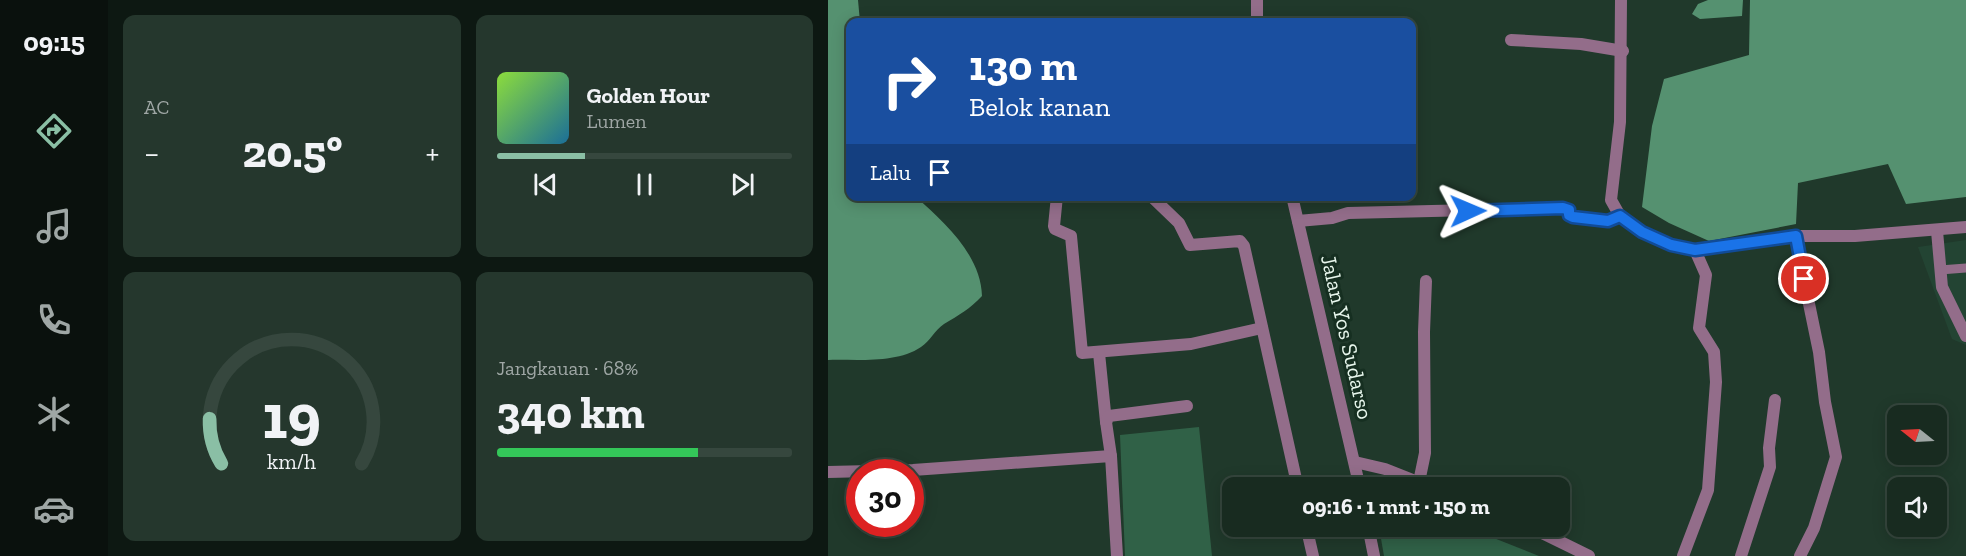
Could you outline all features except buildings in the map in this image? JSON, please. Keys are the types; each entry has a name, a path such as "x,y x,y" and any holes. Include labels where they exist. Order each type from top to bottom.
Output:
{"street":[{"path":"1257,0 1257,18"},
{"path":"1621,0 1623,51 1620,122 1611,200 1620,216 1642,232 1671,245 1695,250 1796,236 1855,236 1966,227"},
{"path":"1511,40 1581,44 1623,51"},
{"path":"1056,201 1055,229 1071,236 1083,354 1191,344 1262,328"},
{"path":"1156,201 1179,224 1190,245 1243,243 1296,477"},
{"name":"Jalan Yos Sudarso","path":"1293,201 1358,477"},
{"path":"1298,221 1332,218 1348,213 1487,211 1518,208 1563,208 1569,210 1571,216 1608,221 1620,216"},
{"path":"1937,231 1942,287 1966,336"},
{"path":"1796,236 1819,352 1825,402 1836,458 1814,528 1800,556"},
{"path":"1683,556 1708,490 1715,394 1714,352 1699,328 1706,275 1695,250"},
{"path":"1420,477 1425,453 1426,281"},
{"path":"1099,353 1111,456 1117,556"},
{"path":"1741,556 1770,467 1768,448 1775,400"},
{"path":"1106,422 1113,414 1187,406"},
{"path":"828,472 913,470 1111,456"},
{"path":"1355,462 1403,477"},
{"path":"1309,537 1312,556"},
{"path":"1370,537 1374,556"},
{"path":"1550,537 1589,556"}],"lane":[{"path":"1940,270 1966,268"}],"shaded area":[{"path":"828,0 858,0 860,18 846,18 846,201 920,201 949,228 968,253 980,281 982,296 964,312 941,326 921,347 911,352 888,358 828,360"},
{"path":"1708,0 1743,0 1742,16 1700,19 1692,14 1698,4"},
{"path":"1750,0 1966,0 1966,197 1906,204 1888,164 1798,183 1796,224 1709,241 1669,223 1642,207 1652,126 1664,79 1749,55"},
{"path":"1966,240 1966,345 1952,339 1918,247"},
{"path":"1199,427 1212,556 1125,556 1120,435"},
{"path":"1381,537 1491,537 1539,556 1384,556"}],"route":[{"path":"1468,211 1563,208 1569,210 1569,215 1573,217 1608,221 1620,216 1642,232 1671,245 1695,250 1796,236 1804,279"}]}
